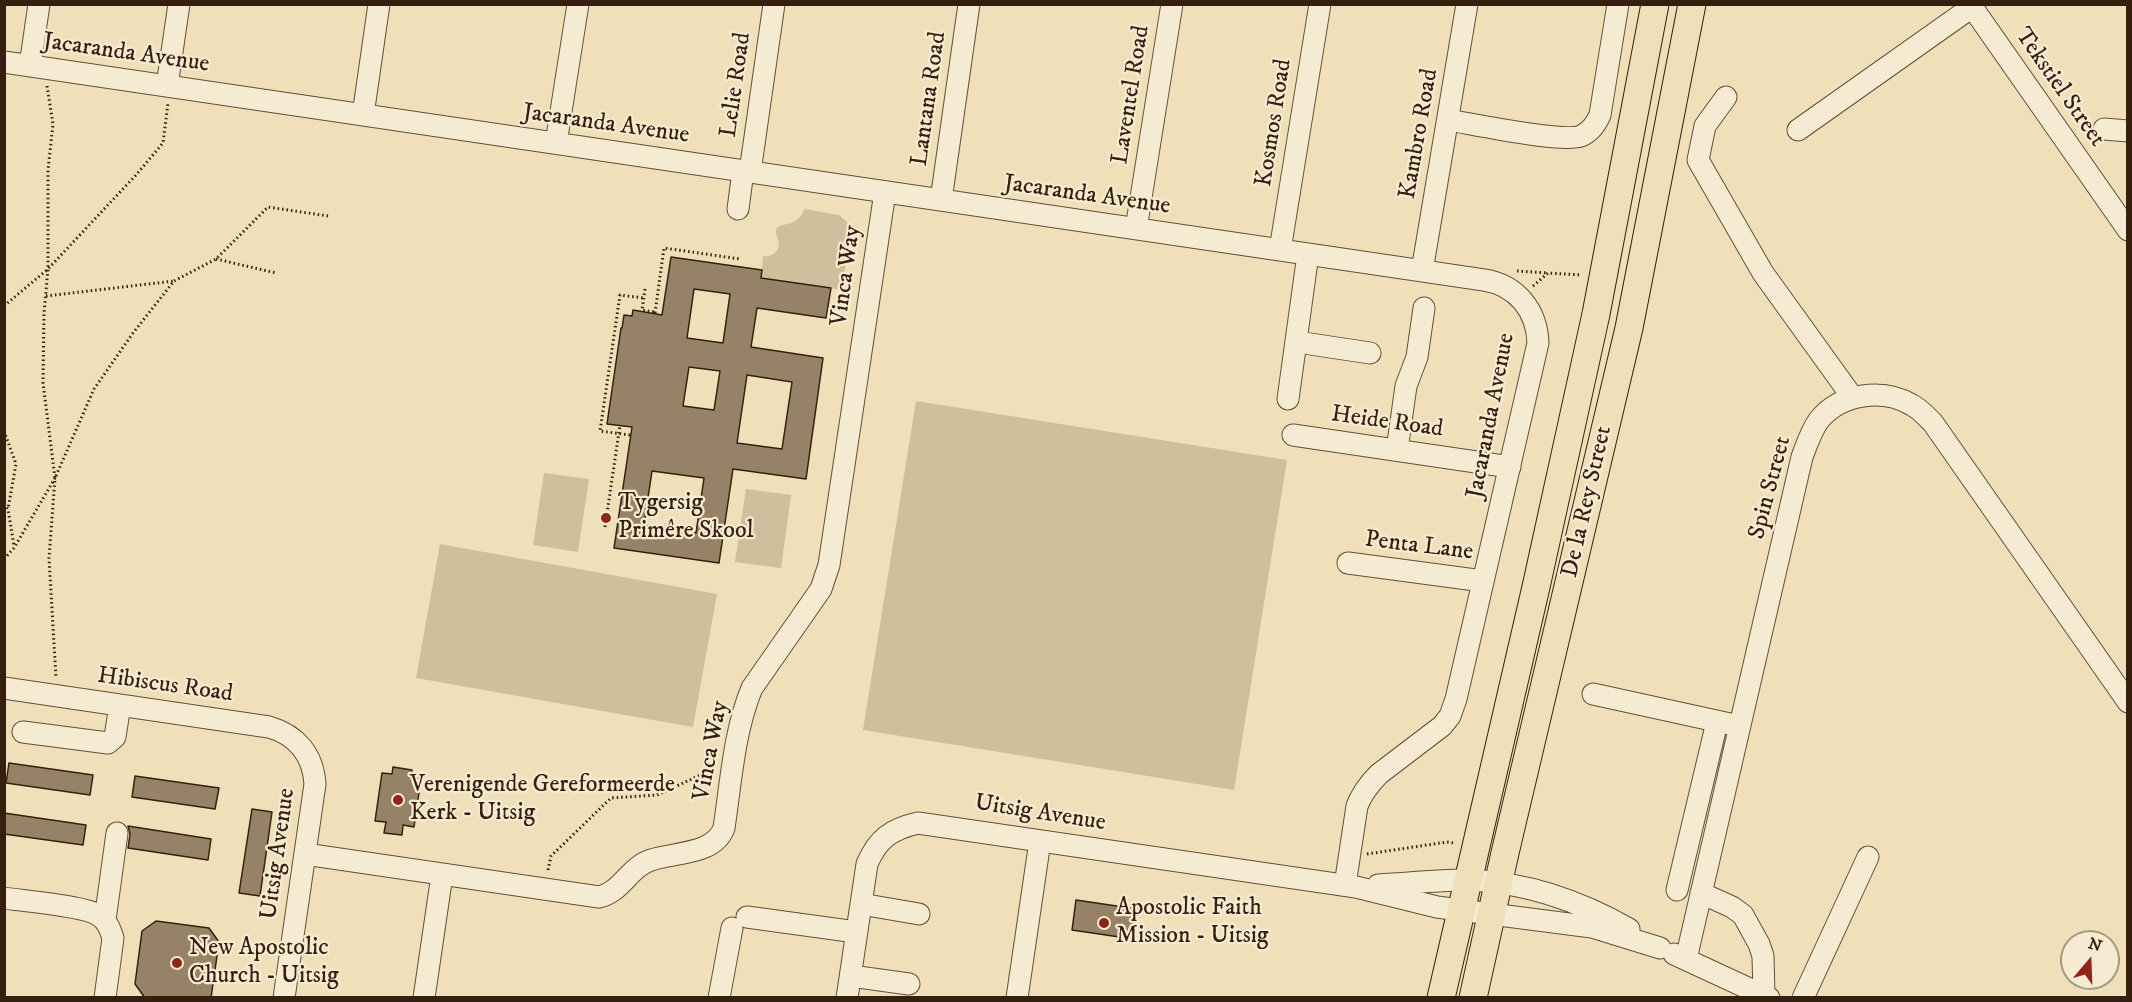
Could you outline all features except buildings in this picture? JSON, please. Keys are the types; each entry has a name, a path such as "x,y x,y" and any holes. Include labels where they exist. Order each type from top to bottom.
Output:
{"main road":[{"name":"De la Rey Street","path":"1441,998 1594,325 1655,4"},
{"name":"De la Rey Street","path":"1473,998 1498,882 1629,328 1692,4"}],"street":[{"path":"39,4 40,67"},
{"path":"167,86 179,4"},
{"path":"363,115 380,4"},
{"path":"556,143 578,4"},
{"name":"Lelie Road","path":"738,209 747,171 774,4"},
{"name":"Lantana Road","path":"941,200 969,4"},
{"name":"Laventel Road","path":"1136,229 1172,4"},
{"name":"Kosmos Road","path":"1280,250 1320,4"},
{"name":"Kambro Road","path":"1422,271 1467,4"},
{"path":"1448,120 1552,136 1582,136 1590,130 1600,115 1618,4"},
{"path":"1798,130 1971,6"},
{"name":"Tekstiel Street","path":"1971,6 2127,230"},
{"name":"Jacaranda Avenue","path":"4,62 1422,271 1504,286 1523,300 1533,315 1538,343 1456,699 1450,716 1434,734 1379,774 1360,797 1357,806 1351,886"},
{"path":"1726,97 1705,126 1698,160 1763,273 1853,398"},
{"path":"2104,129 2127,130"},
{"name":"Vinca Way","path":"305,854 599,897 610,895 638,866 652,860 706,847 721,838 747,699 752,688 821,589 829,565 885,192"},
{"path":"1288,399 1308,254"},
{"path":"1397,450 1406,386 1417,357 1424,308"},
{"path":"1297,342 1370,353"},
{"name":"Spin Street","path":"1686,959 1807,443 1820,419 1831,408 1853,398 1884,395 1912,405 1933,423 2127,702"},
{"name":"Heide Road","path":"1293,435 1510,467"},
{"name":"Penta Lane","path":"1348,563 1483,581"},
{"name":"Hibiscus Road","path":"4,687 269,727 287,734 308,755"},
{"path":"1593,694 1739,726"},
{"path":"23,732 108,743 115,737 120,705"},
{"path":"1677,890 1717,722"},
{"name":"Uitsig Avenue","path":"284,998 315,784 308,755"},
{"name":"Uitsig Avenue","path":"848,998 867,864 878,844 889,834 899,828 918,823 1351,886 1460,911 1592,927 1660,948"},
{"path":"97,916 117,833"},
{"path":"1017,998 1040,841"},
{"path":"1803,998 1868,857"},
{"path":"424,998 442,875"},
{"name":"Uitsig Avenue","path":"1351,886 1468,880 1525,887 1558,896 1610,918 1660,948"},
{"path":"1660,948 1766,996 1763,956 1743,915 1732,907 1701,893"},
{"path":"4,898 97,916 111,930 112,938 105,998"},
{"path":"861,904 919,914"},
{"path":"719,998 739,922 856,932"},
{"path":"850,976 909,984"}],"path":[{"path":"40,67 53,124 48,170 48,269 43,383 55,478 49,558 56,677 53,695"},
{"path":"4,306 48,269 163,143 168,105 167,86"},
{"path":"46,296 174,280 216,260 268,207 328,216"},
{"path":"645,289 642,310 655,313 664,248 740,259"},
{"path":"216,260 276,273"},
{"path":"1507,271 1586,275"},
{"path":"1530,290 1548,273"},
{"path":"4,559 14,548 55,478 94,389 174,280"},
{"path":"630,435 600,431 620,295 644,298"},
{"path":"605,527 620,425"},
{"path":"4,431 16,464 8,509 14,548"},
{"path":"4,504 8,509"},
{"path":"544,889 551,856 611,798 657,795 707,772 715,751"},
{"path":"1362,855 1447,842 1454,843"}],"shaded area":[{"path":"804,209 839,215 847,222 850,233 842,290 761,278 763,256 773,254 779,246 777,228 797,220"},
{"path":"916,401 1287,460 1234,790 863,730"},
{"path":"544,473 589,479 578,552 533,545"},
{"path":"746,489 791,495 781,568 735,562"},
{"path":"440,544 717,594 693,727 416,678"}],"place":[{"name":"Tygersig Primêre Skool","path":"606,518"},
{"name":"Verenigende Gereformeerde Kerk - Uitsig","path":"398,800"},
{"name":"Apostolic Faith Mission - Uitsig","path":"1104,923"},
{"name":"New Apostolic Church - Uitsig","path":"177,963"}]}
